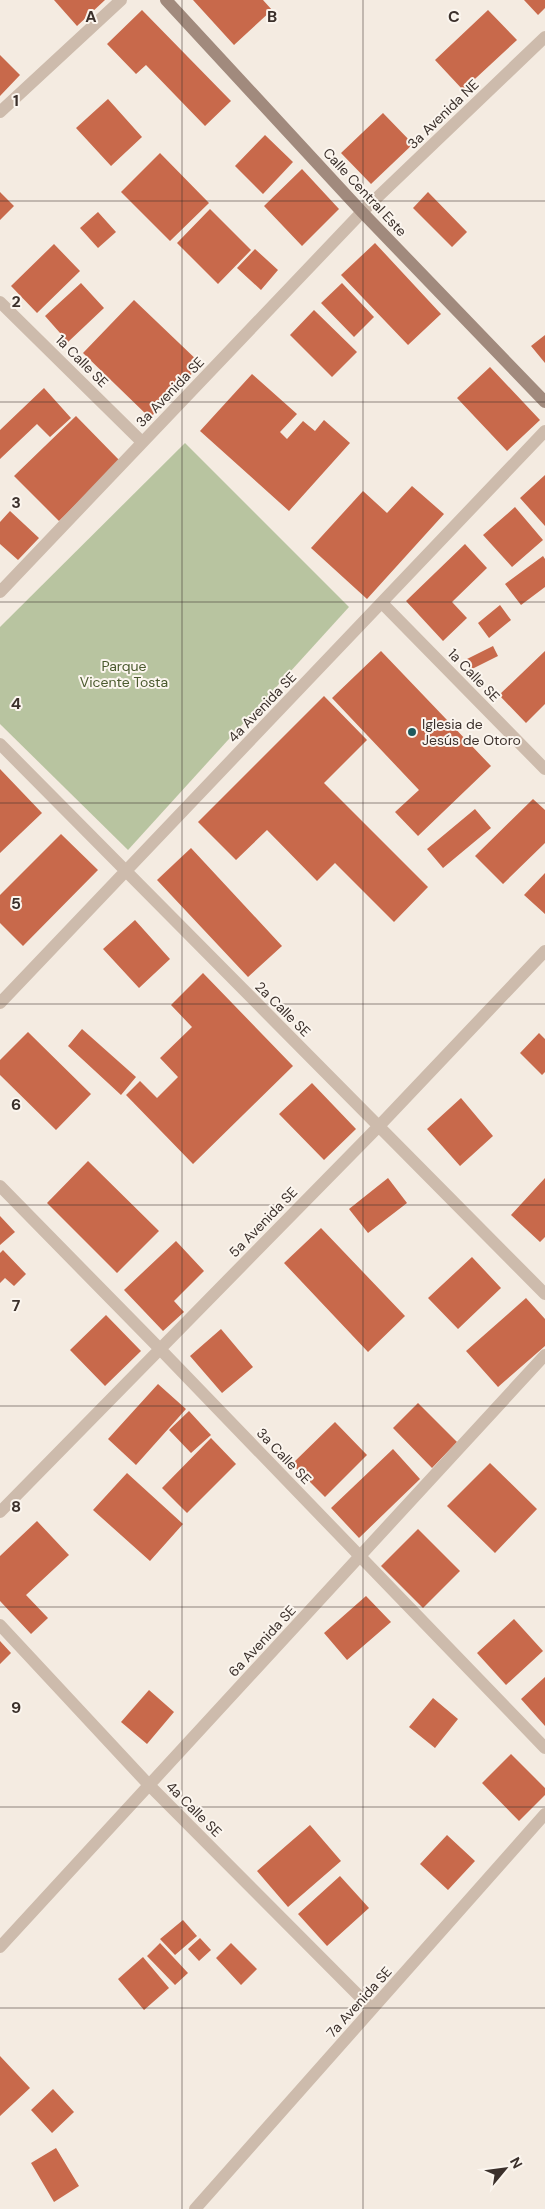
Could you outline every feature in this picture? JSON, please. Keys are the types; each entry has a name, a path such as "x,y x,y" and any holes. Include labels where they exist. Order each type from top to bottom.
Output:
{"street":[{"path":"0,112 121,0"},
{"name":"Calle Central Este","path":"166,0 362,212 545,402"},
{"name":"3a Avenida NE","path":"362,212 545,37"},
{"name":"3a Avenida SE","path":"0,592 362,212"},
{"name":"1a Calle SE","path":"0,302 142,442"},
{"name":"4a Avenida SE","path":"0,1003 126,873 545,431"},
{"name":"1a Calle SE","path":"382,603 545,769"},
{"name":"2a Calle SE","path":"0,744 545,1294"},
{"name":"5a Avenida SE","path":"0,1512 379,1126 545,951"},
{"name":"3a Calle SE","path":"0,1186 545,1748"},
{"name":"6a Avenida SE","path":"0,1946 545,1355"},
{"name":"4a Calle SE","path":"0,1625 149,1786 372,2009"},
{"name":"7a Avenida SE","path":"194,2209 545,1814"}],"green space":[{"name":"Parque Vicente Tosta","path":"185,443 349,607 128,850 0,724 0,627"}],"building":[{"path":"54,0 105,0 77,26"},
{"path":"193,0 263,0 272,10 234,45"},
{"path":"524,0 545,0 545,8 538,15"},
{"path":"142,10 231,101 205,126 146,65 136,74 107,44"},
{"path":"488,10 517,40 463,90 435,60"},
{"path":"0,55 20,75 0,96"},
{"path":"108,99 142,137 111,166 76,128"},
{"path":"383,113 413,144 371,184 341,153"},
{"path":"265,135 293,162 263,194 235,166"},
{"path":"160,153 209,203 170,241 121,192"},
{"path":"302,169 339,209 302,246 264,206"},
{"path":"0,192 14,206 0,220"},
{"path":"428,192 467,232 452,247 413,208"},
{"path":"210,209 251,250 218,284 177,243"},
{"path":"98,212 116,232 98,248 80,228"},
{"path":"375,243 441,314 408,345 341,275"},
{"path":"54,244 80,271 37,313 11,286"},
{"path":"255,249 278,270 261,290 237,268"},
{"path":"81,283 104,308 68,342 45,316"},
{"path":"342,283 374,317 354,337 321,303"},
{"path":"134,300 201,364 150,418 83,353"},
{"path":"314,310 357,352 332,377 290,335"},
{"path":"545,335 545,363 531,346"},
{"path":"490,367 540,420 507,451 457,398"},
{"path":"252,374 297,414 280,432 287,439 303,421 315,431 324,420 350,443 289,511 200,431"},
{"path":"44,388 71,418 50,437 37,424 0,459 0,430"},
{"path":"76,416 120,461 59,521 14,476"},
{"path":"545,475 545,526 520,498"},
{"path":"412,486 444,514 367,599 311,548 363,491 387,513"},
{"path":"515,507 543,540 512,567 483,535"},
{"path":"10,511 39,538 18,560 0,544 0,522"},
{"path":"465,544 487,568 452,602 467,618 443,641 406,601"},
{"path":"543,556 545,559 545,587 521,605 505,584"},
{"path":"500,605 511,620 489,638 478,623"},
{"path":"493,646 498,656 470,670 465,660"},
{"name":"Iglesia de Jesús de Otoro","path":"381,651 491,766 418,836 395,812 419,790 332,698"},
{"path":"545,651 545,704 526,723 499,695"},
{"path":"324,696 367,740 324,783 428,887 394,922 335,863 317,881 267,830 236,860 198,822"},
{"path":"0,769 42,813 0,853"},
{"path":"533,799 545,810 545,843 503,884 475,856"},
{"path":"475,809 491,828 443,868 427,849"},
{"path":"61,834 98,870 23,946 0,923 0,895"},
{"path":"191,848 282,946 248,977 157,880"},
{"path":"545,873 545,914 524,895"},
{"path":"135,920 170,959 139,988 103,949"},
{"path":"203,973 293,1066 193,1164 126,1095 140,1081 157,1098 178,1077 160,1058 192,1027 171,1005"},
{"path":"82,1029 136,1077 121,1095 68,1046"},
{"path":"28,1032 91,1094 56,1130 0,1075 0,1060"},
{"path":"539,1033 545,1039 545,1072 542,1075 520,1053"},
{"path":"312,1083 356,1129 324,1160 279,1114"},
{"path":"461,1098 493,1136 460,1166 427,1129"},
{"path":"88,1161 159,1231 117,1273 47,1203"},
{"path":"388,1178 407,1203 368,1233 349,1209"},
{"path":"545,1178 545,1237 540,1242 511,1215"},
{"path":"0,1216 15,1232 0,1245"},
{"path":"321,1228 405,1316 368,1352 284,1263"},
{"path":"176,1241 204,1271 174,1301 184,1312 163,1331 124,1290"},
{"path":"3,1250 26,1274 14,1286 5,1278 0,1283 0,1253"},
{"path":"472,1257 501,1288 458,1329 428,1298"},
{"path":"526,1298 545,1319 545,1346 498,1387 466,1351"},
{"path":"106,1315 141,1351 105,1386 70,1350"},
{"path":"221,1329 253,1367 222,1393 190,1356"},
{"path":"158,1384 186,1409 136,1465 108,1439"},
{"path":"418,1403 457,1442 432,1468 393,1428"},
{"path":"189,1411 211,1435 191,1453 169,1430"},
{"path":"335,1422 367,1455 325,1497 292,1464"},
{"path":"211,1438 236,1464 187,1513 162,1488"},
{"path":"393,1449 420,1479 359,1538 331,1508"},
{"path":"490,1463 537,1509 495,1553 447,1506"},
{"path":"127,1473 183,1524 150,1561 93,1510"},
{"path":"37,1521 69,1555 26,1595 48,1618 31,1634 0,1601 0,1556"},
{"path":"418,1529 460,1571 423,1608 381,1566"},
{"path":"366,1596 391,1622 347,1660 324,1633"},
{"path":"514,1619 543,1651 506,1685 477,1653"},
{"path":"0,1641 11,1653 0,1664"},
{"path":"545,1677 545,1726 521,1699"},
{"path":"149,1690 174,1712 147,1744 121,1722"},
{"path":"433,1698 458,1719 435,1748 409,1727"},
{"path":"511,1754 545,1788 545,1795 519,1821 482,1783"},
{"path":"310,1825 341,1861 288,1907 257,1871"},
{"path":"447,1835 475,1861 448,1890 420,1864"},
{"path":"340,1876 369,1908 327,1946 298,1914"},
{"path":"183,1920 197,1936 175,1955 160,1939"},
{"path":"200,1938 211,1950 199,1961 188,1949"},
{"path":"160,1943 188,1973 175,1985 147,1956"},
{"path":"231,1943 257,1969 241,1985 216,1958"},
{"path":"143,1957 169,1988 144,2010 118,1979"},
{"path":"0,2056 30,2088 0,2116"},
{"path":"53,2089 74,2112 52,2133 31,2110"},
{"path":"56,2148 79,2186 54,2202 31,2163"}],"place":[{"name":"Iglesia de Jesús de Otoro","path":"412,732"}]}
